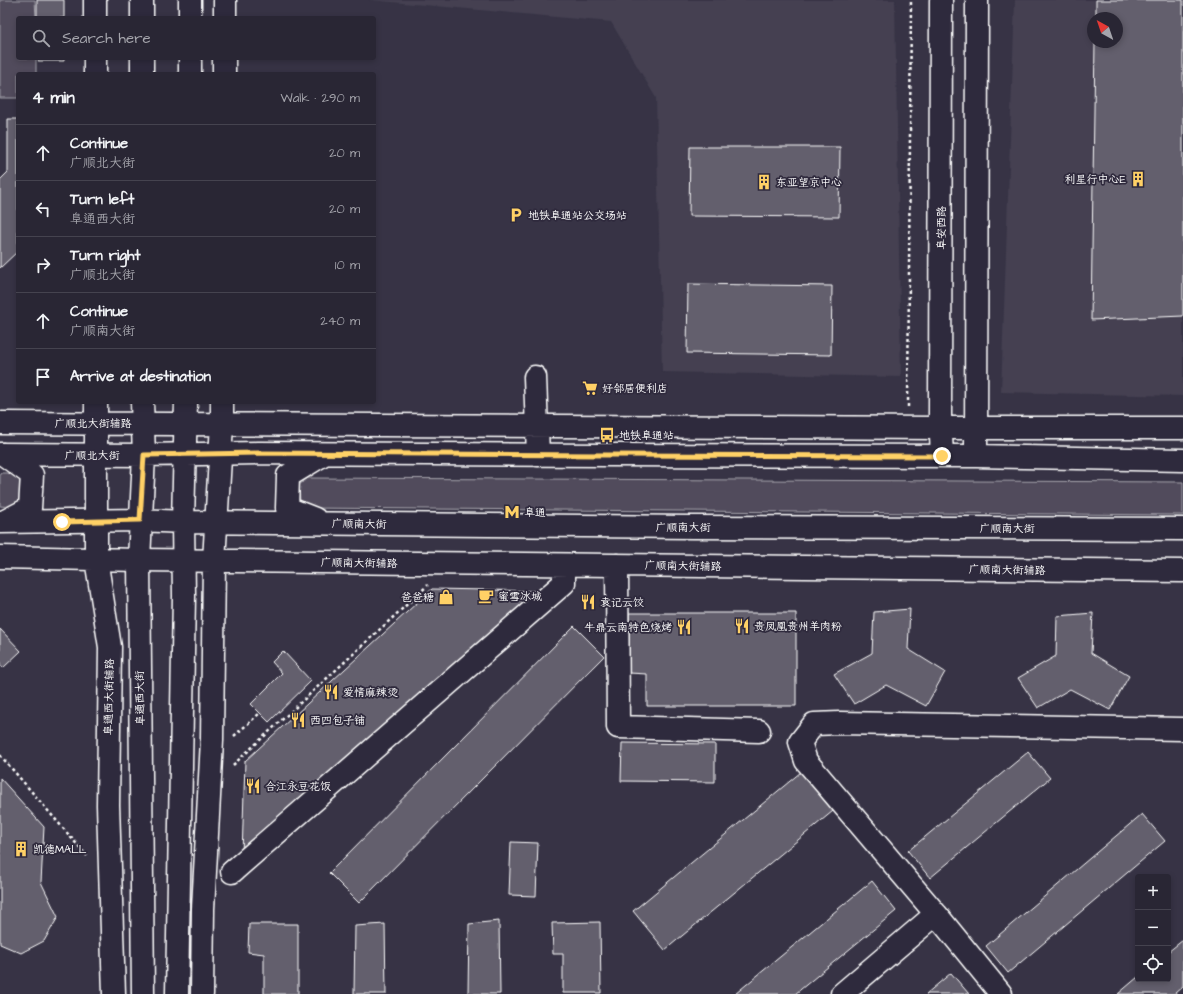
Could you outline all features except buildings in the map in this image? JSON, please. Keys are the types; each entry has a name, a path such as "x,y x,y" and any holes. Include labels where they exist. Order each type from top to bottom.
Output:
{"main road":[{"path":"95,0 95,16"},
{"path":"142,0 142,16"},
{"path":"190,0 190,16"},
{"path":"224,16 225,0"},
{"name":"阜安西路","path":"941,0 942,456"},
{"path":"976,456 977,0"},
{"path":"95,60 95,72"},
{"path":"142,60 142,72"},
{"path":"190,60 190,72"},
{"path":"224,60 224,72"},
{"path":"535,377 538,455"},
{"name":"阜通西大街","path":"142,404 144,455 139,560 143,994"},
{"path":"177,994 186,404"},
{"path":"202,994 203,909 212,740 214,561 222,404"},
{"name":"广顺北大街辅路","path":"0,423 96,413 143,423 185,424"},
{"name":"阜通西大街辅路","path":"96,413 96,559 110,647 108,805 114,994"},
{"path":"185,424 1183,428"},
{"path":"1,454 32,475 30,508 1,522"},
{"name":"广顺北大街","path":"1,454 185,454"},
{"path":"185,454 976,456 1183,460"},
{"path":"324,454 288,476 287,508 324,523"},
{"path":"1,522 140,520"},
{"name":"广顺南大街","path":"140,520 183,522 684,527 1183,529"},
{"path":"0,557 184,561"},
{"name":"广顺南大街辅路","path":"184,561 1183,572"},
{"path":"232,872 564,583 564,565"},
{"path":"617,565 618,727 759,731"},
{"path":"1001,994 936,914 806,761 800,742 814,724 840,723 1183,729"},
{"path":"842,994 936,914"}],"path":[{"path":"908,428 911,0"},
{"path":"234,765 431,582"},
{"path":"234,737 260,713"},
{"path":"0,755 91,861"}],"shaded area":[{"path":"0,0 35,0 36,16 16,16 16,60 36,60 36,72 16,72 16,98 0,98"},
{"path":"369,0 895,0 901,377 662,372 656,98 611,22"},
{"path":"1015,0 1183,0 1183,396 1001,392"},
{"path":"0,473 15,473 26,484 24,497 14,507 0,506"},
{"path":"308,478 1183,482 1183,515 309,508 300,501 299,485"}],"place":[{"name":"利星行中心E","path":"1138,179"},
{"name":"东亚望京中心","path":"764,182"},
{"name":"地铁阜通站公交场站","path":"516,215"},
{"name":"好邻居便利店","path":"590,388"},
{"name":"地铁阜通站","path":"607,435"},
{"name":"阜通","path":"512,512"},
{"name":"蜜雪冰城","path":"486,596"},
{"name":"爸爸糖","path":"446,597"},
{"name":"袁记云饺","path":"588,602"},
{"name":"贵凤凰贵州羊肉粉","path":"742,626"},
{"name":"牛鼎云南特色烧烤","path":"684,627"},
{"name":"爱情麻辣烫","path":"331,692"},
{"name":"西四包子铺","path":"298,720"},
{"name":"合江永豆花饭","path":"253,786"},
{"name":"凯德MALL","path":"21,849"}],"route":[{"path":"62,522 140,520 144,455 258,453 942,456"}]}
